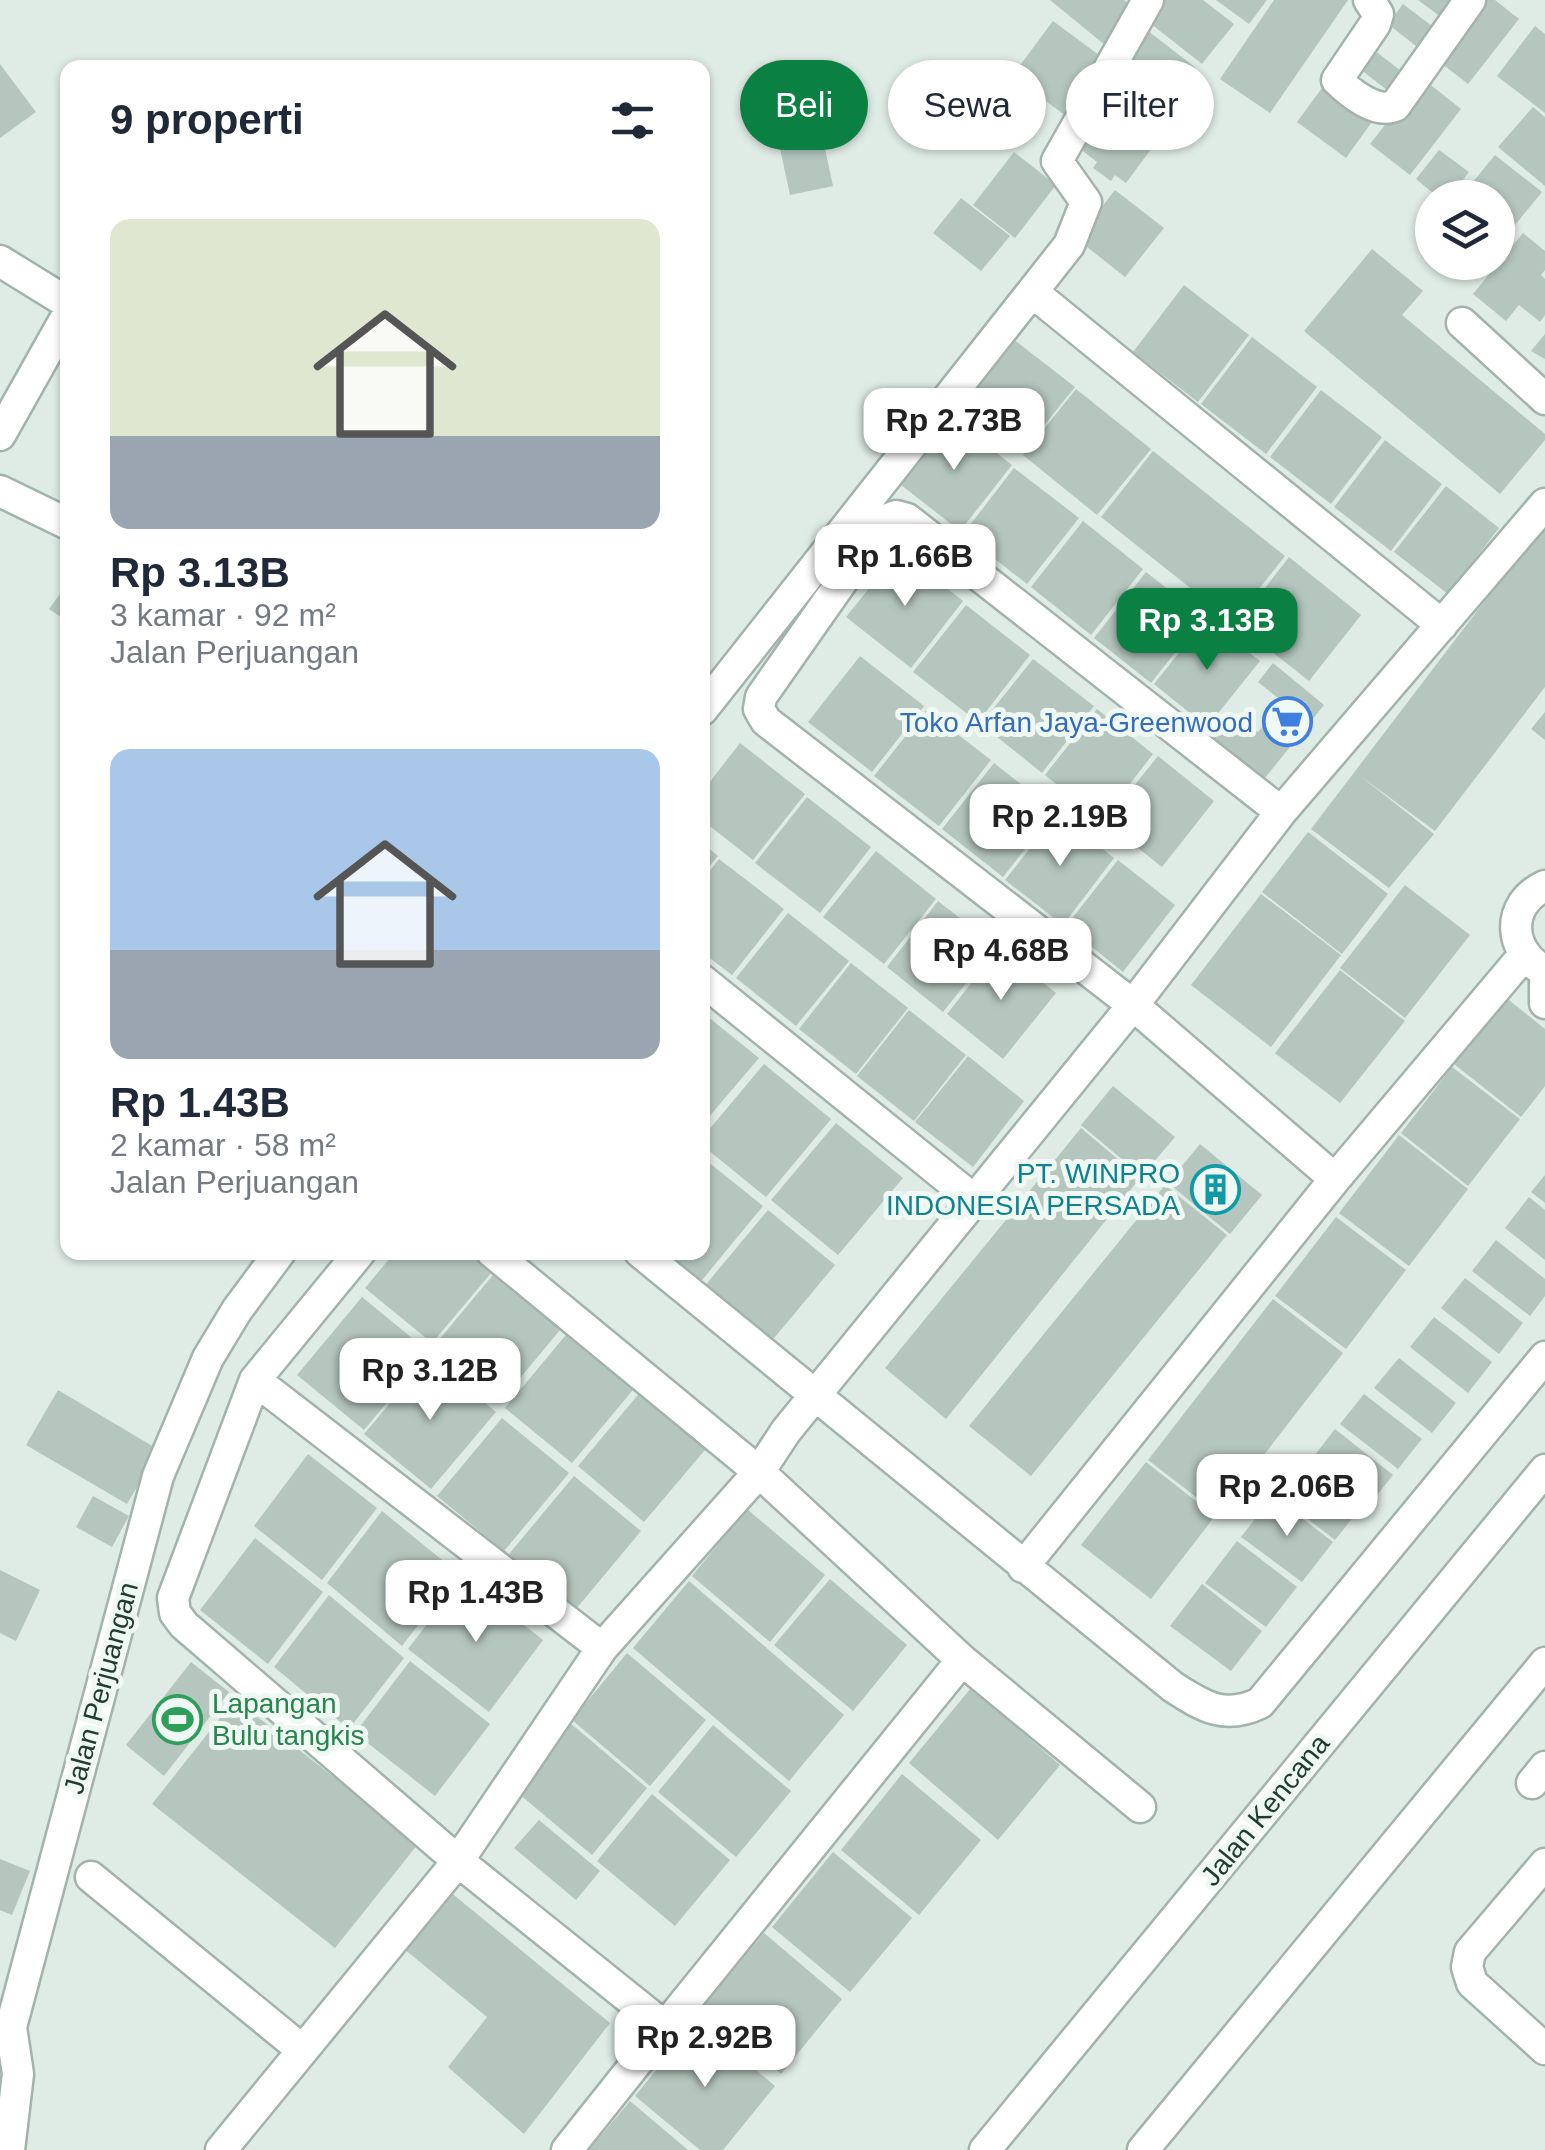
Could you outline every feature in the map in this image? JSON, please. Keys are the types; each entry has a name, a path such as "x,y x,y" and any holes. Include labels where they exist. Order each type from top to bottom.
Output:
{"street":[{"path":"710,700 1069,245 1086,202 1057,161 1148,0"},
{"path":"1369,0 1378,14 1374,24 1337,80 1375,107 1386,110 1394,106 1470,0"},
{"path":"0,261 60,297"},
{"path":"1041,298 1442,625"},
{"path":"1462,322 1545,399"},
{"path":"0,435 60,328"},
{"path":"0,491 60,520"},
{"path":"220,2150 458,1860 602,1648 759,1472 973,1199 1133,1005 1281,812 1545,504"},
{"path":"1281,812 907,519 896,516 886,520 761,697 759,709 766,721 1133,1005 1335,1179"},
{"path":"1024,1567 1335,1179 1534,963 1516,941 1515,925 1527,897 1545,886"},
{"path":"1545,983 1545,1003"},
{"path":"710,986 973,1199"},
{"name":"Jalan Perjuangan","path":"9,2150 18,2074 9,1992 158,1476 208,1358 274,1260"},
{"path":"353,1260 255,1380 173,1598 174,1613 184,1626 458,1860 665,2027"},
{"path":"502,1260 759,1472 962,1660 1140,1808"},
{"path":"650,1260 1173,1687 1199,1704 1240,1712 1260,1703 1545,1357"},
{"path":"255,1380 602,1648"},
{"name":"Jalan Kencana","path":"985,2150 1545,1470"},
{"path":"566,2150 962,1660"},
{"path":"1143,2150 1545,1663"},
{"path":"1545,1864 1470,1952 1467,1966 1472,1983 1545,2048"},
{"path":"92,1877 301,2050"}],"building":[{"path":"1050,0 1124,0 1135,9 1105,45"},
{"path":"1162,0 1203,0 1234,24 1205,60 1197,60 1146,20"},
{"path":"1216,0 1267,0 1249,24"},
{"path":"1274,0 1348,0 1270,113 1220,79"},
{"path":"1418,0 1460,0 1445,20"},
{"path":"1476,0 1495,0 1519,19 1468,84 1432,56"},
{"path":"1403,4 1432,26 1416,46 1388,24"},
{"path":"1053,21 1106,60 1066,60 1066,116 1046,101 1046,60 1024,60"},
{"path":"1535,26 1545,34 1545,113 1497,76"},
{"path":"1148,31 1186,60 1128,60"},
{"path":"1370,47 1401,71 1387,90 1356,66"},
{"path":"0,64 36,112 0,138"},
{"path":"1422,78 1461,109 1410,175 1370,144"},
{"path":"1325,84 1374,119 1346,158 1297,122"},
{"path":"1533,107 1545,117 1545,186 1498,147"},
{"path":"780,150 825,150 833,186 790,195"},
{"path":"1081,150 1150,150 1126,183 1115,175 1111,181 1093,168 1097,162"},
{"path":"1439,150 1469,172 1463,180 1416,179"},
{"path":"1014,152 1056,185 1015,238 973,205"},
{"path":"1495,155 1542,192 1515,225 1515,180 1475,180"},
{"path":"1115,190 1164,228 1125,277 1077,239"},
{"path":"961,198 1010,236 981,271 933,233"},
{"path":"1523,233 1545,251 1545,270 1541,275 1545,279 1545,315 1540,322 1519,305 1506,321 1473,294 1484,280 1515,280 1515,243"},
{"path":"1372,249 1423,291 1402,315 1545,434 1545,440 1500,494 1304,331"},
{"path":"1184,285 1249,335 1198,402 1133,352"},
{"path":"1004,332 1075,387 1022,453 952,398"},
{"path":"1545,334 1545,359 1531,351"},
{"path":"1252,337 1317,387 1266,454 1201,404"},
{"path":"1076,389 1151,449 1097,515 1023,455"},
{"path":"1321,390 1382,437 1331,504 1270,457"},
{"path":"948,415 1012,465 960,531 896,481"},
{"path":"1385,440 1442,484 1391,551 1334,507"},
{"path":"1153,451 1285,556 1233,622 1101,517"},
{"path":"1014,468 1079,518 1027,584 963,534"},
{"path":"1446,486 1499,528 1448,594 1394,552"},
{"path":"1083,521 1143,569 1091,635 1031,587"},
{"path":"1541,527 1545,530 1545,687 1435,831 1359,775 1434,834 1389,888 1311,829"},
{"path":"899,551 963,601 911,668 846,617"},
{"path":"1289,557 1361,615 1309,681 1237,624"},
{"path":"1146,572 1203,617 1151,683 1094,638"},
{"path":"60,594 60,617 49,609"},
{"path":"966,605 1030,655 978,722 913,672"},
{"path":"1206,619 1260,661 1207,727 1154,684"},
{"path":"860,656 924,706 872,772 808,722"},
{"path":"1033,659 1094,706 1042,773 981,724"},
{"name":"Toko Arfan Jaya-Greenwood","path":"1273,663 1324,705 1260,784 1209,742 1233,712 1258,732 1283,702 1258,682"},
{"path":"1097,709 1153,754 1102,820 1045,775"},
{"path":"926,710 991,760 939,826 874,776"},
{"path":"1545,712 1545,740 1531,729"},
{"path":"740,743 805,794 753,860 710,826 710,782"},
{"path":"1158,756 1214,801 1162,867 1105,822"},
{"path":"994,763 1055,811 1003,877 942,829"},
{"path":"807,797 871,847 820,913 755,863"},
{"path":"1058,813 1114,858 1063,925 1005,880"},
{"path":"1308,832 1388,894 1342,954 1262,892"},
{"path":"710,850 718,856 710,866"},
{"path":"876,851 936,899 884,964 823,917"},
{"path":"719,859 784,909 732,975 710,958 710,871"},
{"path":"1118,860 1175,905 1123,972 1066,926"},
{"path":"1405,885 1470,935 1405,1018 1340,968"},
{"path":"1261,894 1341,955 1271,1047 1191,985"},
{"path":"938,901 996,946 943,1012 887,967"},
{"path":"788,913 849,961 796,1026 736,978"},
{"path":"999,948 1056,993 1003,1059 947,1014"},
{"path":"851,963 908,1008 856,1074 799,1029"},
{"path":"1340,970 1405,1021 1340,1103 1275,1053"},
{"path":"1505,997 1545,1029 1545,1086 1521,1117 1454,1064"},
{"path":"909,1010 966,1055 914,1121 857,1076"},
{"path":"710,1018 759,1058 710,1116"},
{"path":"968,1056 1024,1101 973,1167 915,1122"},
{"path":"764,1064 831,1119 766,1197 710,1152 710,1128"},
{"path":"1452,1067 1520,1119 1468,1186 1401,1133"},
{"path":"1113,1086 1175,1137 1142,1176 1081,1125"},
{"path":"836,1123 903,1178 838,1255 771,1200"},
{"path":"1081,1128 1140,1178 946,1419 885,1368"},
{"path":"1399,1135 1468,1189 1409,1266 1339,1213"},
{"name":"PT. WINPRO INDONESIA PERSADA","path":"1200,1144 1262,1195 1230,1234 1168,1183"},
{"path":"710,1163 763,1206 698,1285 668,1260 710,1260"},
{"path":"1545,1175 1545,1203 1531,1192"},
{"path":"1165,1185 1227,1235 1031,1476 969,1426"},
{"path":"1529,1197 1545,1210 1545,1260 1505,1228"},
{"path":"768,1210 835,1265 770,1343 703,1288"},
{"path":"1336,1217 1406,1270 1346,1349 1275,1296"},
{"path":"1496,1240 1545,1279 1545,1296 1530,1316 1472,1271"},
{"path":"388,1260 492,1260 498,1265 432,1343 365,1288"},
{"path":"498,1269 565,1324 500,1402 433,1347"},
{"path":"1465,1278 1523,1323 1499,1354 1441,1308"},
{"path":"362,1297 429,1352 364,1430 297,1375"},
{"path":"1273,1299 1343,1353 1218,1514 1148,1460"},
{"path":"1434,1317 1492,1362 1468,1393 1410,1347"},
{"path":"570,1330 637,1385 572,1463 505,1408"},
{"path":"430,1356 496,1412 431,1489 364,1434"},
{"path":"1399,1358 1456,1403 1432,1433 1374,1388"},
{"path":"643,1389 710,1444 644,1522 578,1466"},
{"path":"58,1390 159,1450 127,1504 26,1445"},
{"path":"1364,1394 1422,1439 1398,1469 1340,1424"},
{"path":"502,1418 569,1473 504,1551 437,1496"},
{"path":"1335,1429 1393,1475 1369,1505 1311,1460"},
{"path":"308,1454 377,1508 322,1580 254,1526"},
{"path":"1146,1462 1215,1516 1151,1599 1081,1545"},
{"path":"1301,1465 1359,1510 1335,1540 1278,1496"},
{"path":"574,1476 641,1531 576,1609 509,1554"},
{"path":"93,1496 129,1516 112,1547 76,1527"},
{"path":"1273,1496 1333,1542 1302,1582 1241,1537"},
{"path":"747,1509 825,1575 770,1642 692,1576"},
{"path":"382,1511 458,1573 402,1646 327,1583"},
{"path":"255,1538 323,1592 268,1664 200,1610"},
{"path":"1237,1541 1297,1587 1266,1627 1205,1583"},
{"path":"0,1570 40,1590 16,1641 0,1633"},
{"path":"463,1577 543,1640 489,1712 408,1649"},
{"path":"830,1579 907,1645 853,1711 774,1645"},
{"path":"689,1581 844,1715 789,1781 633,1648"},
{"path":"1202,1584 1262,1631 1231,1671 1170,1626"},
{"path":"329,1595 404,1658 349,1729 274,1667"},
{"path":"627,1653 706,1720 650,1786 572,1720"},
{"path":"410,1661 490,1724 435,1796 355,1733"},
{"name":"Lapangan Bulu tangkis","path":"191,1662 229,1692 164,1776 126,1745"},
{"path":"971,1688 1060,1765 998,1840 909,1763"},
{"path":"235,1699 418,1844 335,1948 152,1804"},
{"path":"569,1722 647,1788 592,1855 513,1789"},
{"path":"713,1725 791,1791 736,1857 658,1792"},
{"path":"902,1774 981,1840 919,1915 841,1850"},
{"path":"652,1794 730,1860 675,1926 597,1861"},
{"path":"539,1820 600,1871 576,1900 514,1848"},
{"path":"833,1852 912,1918 850,1992 772,1927"},
{"path":"0,1859 30,1871 12,1915 0,1910"},
{"path":"444,1887 610,2023 524,2134 448,2067 487,2017 398,1944"},
{"path":"764,1933 842,1999 781,2074 702,2008"},
{"path":"697,2020 775,2086 723,2150 700,2150 635,2096"},
{"path":"630,2101 688,2150 589,2150"}],"place":[{"name":"Toko Arfan Jaya-Greenwood","path":"1288,722"},
{"name":"PT. WINPRO INDONESIA PERSADA","path":"1215,1189"},
{"name":"Lapangan Bulu tangkis","path":"177,1719"}]}
